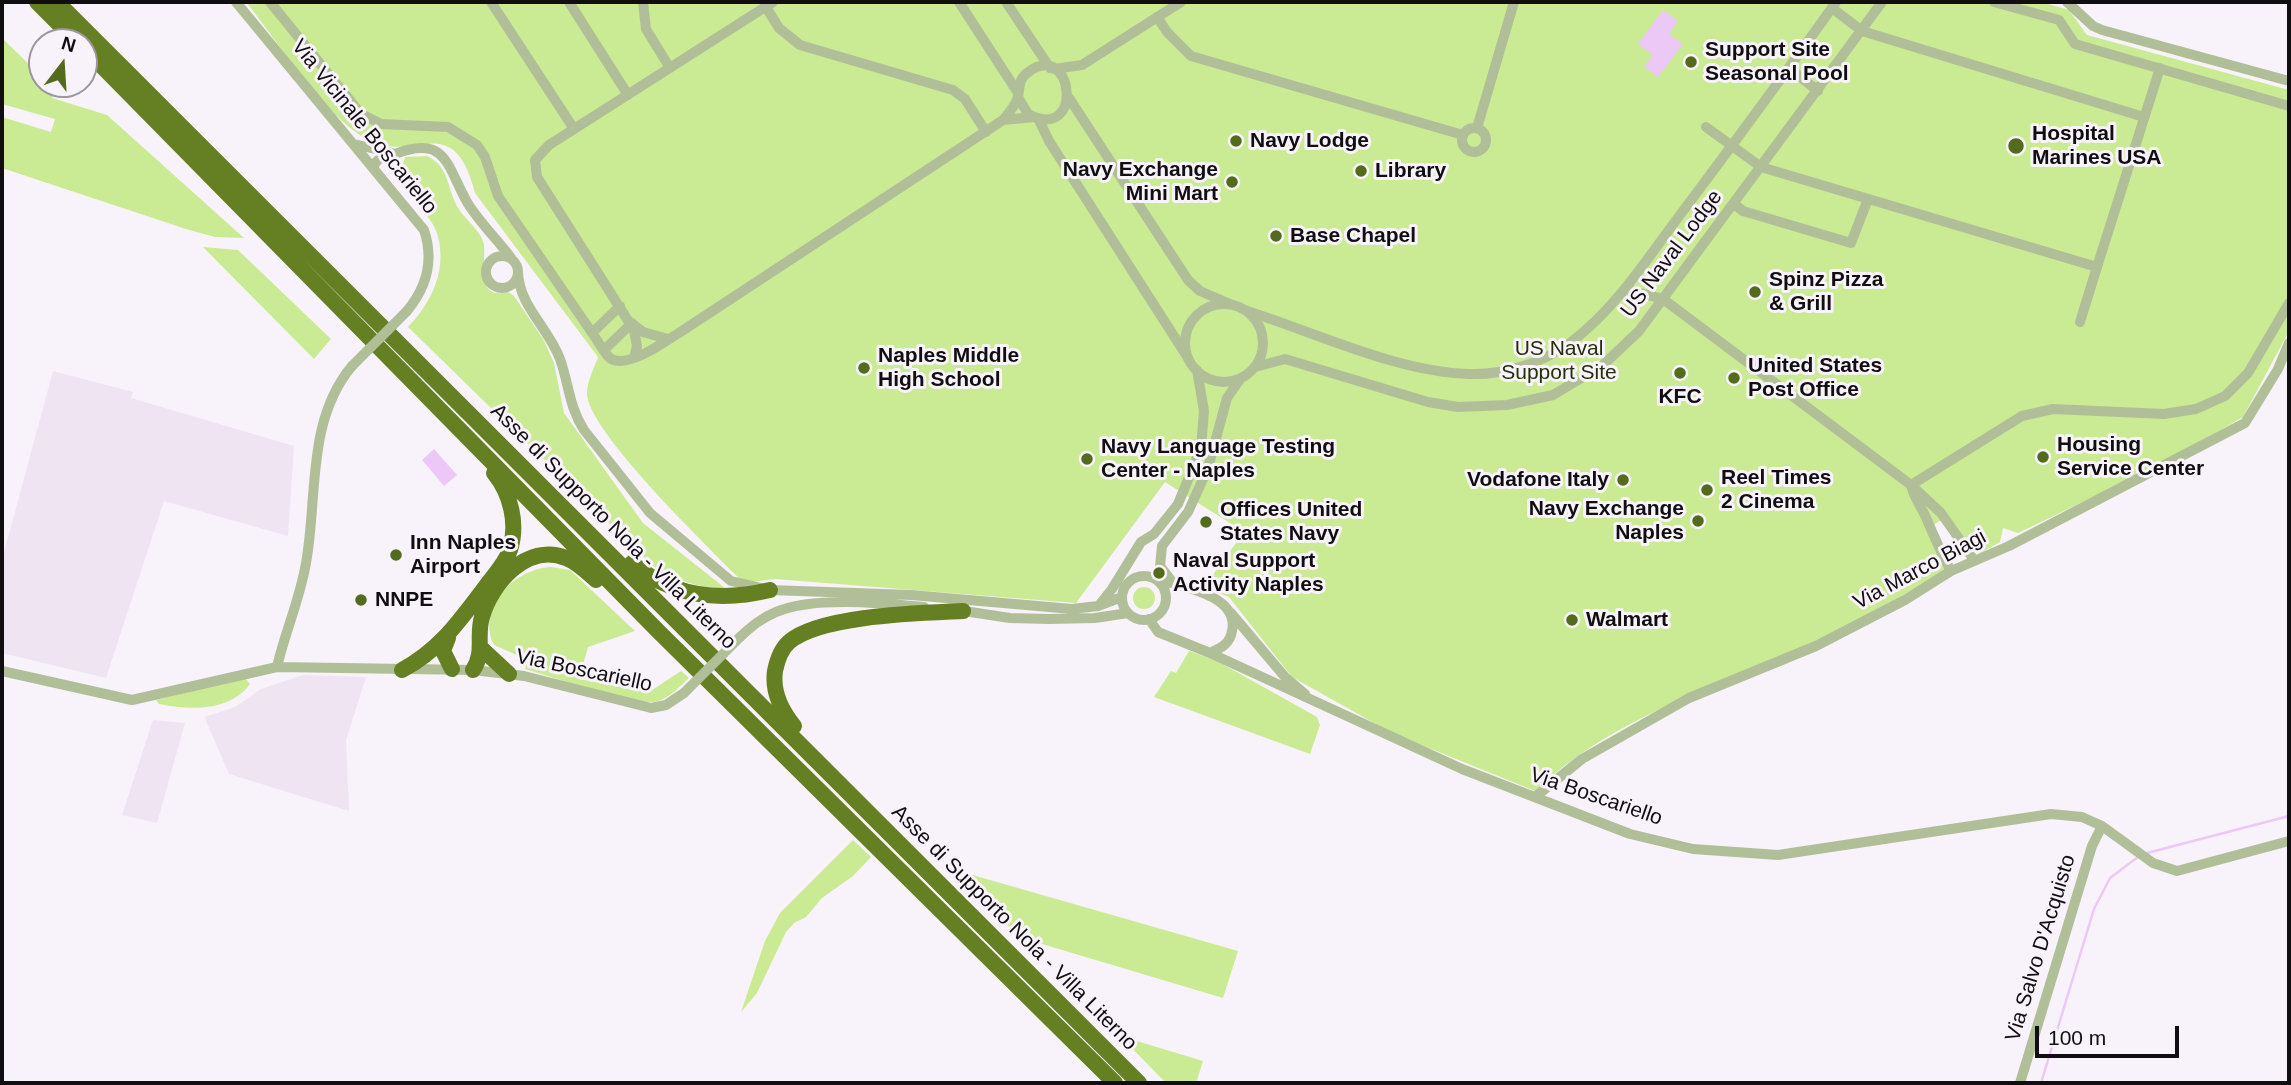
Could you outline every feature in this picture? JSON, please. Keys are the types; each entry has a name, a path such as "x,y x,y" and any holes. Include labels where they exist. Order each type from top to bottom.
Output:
{"highway":[{"path":"37,2 64,28"},
{"name":"Asse di Supporto Nola - Villa Literno","path":"57,2 1139,1083"},
{"name":"Asse di Supporto Nola - Villa Literno","path":"98,62 658,631 1115,1083"},
{"path":"402,670 422,660 448,638 501,567 510,550 514,522 509,499 499,478 456,424"},
{"path":"555,499 642,572 665,586 700,596 740,598 770,590"},
{"path":"473,670 480,660 479,631 485,608 510,570 537,556 565,557 578,565 658,631"},
{"path":"844,787 784,713 774,680 784,648 797,637 820,626 909,614 963,611"},
{"path":"448,638 443,651 445,660 452,669"},
{"path":"481,648 509,674"}],"street":[{"name":"Via Vicinale Boscariello","path":"236,2 419,221 427,239 429,265 419,295 407,311 352,366 330,398 321,425 307,559 277,667"},
{"path":"270,2 361,114 380,124 448,127 477,145 485,157 498,196 604,350 616,361 634,358 668,339 986,132 1003,120 1018,95 1022,78 1028,73 1082,65 1181,2"},
{"path":"491,2 574,129"},
{"path":"569,2 628,95"},
{"path":"643,2 646,29 670,68"},
{"path":"959,2 1018,95 1023,109 1036,118 1188,358 1197,370 1218,381 1241,378"},
{"path":"1006,2 1052,69 1063,77 1069,93 1188,280 1200,291 1247,311 1362,350 1435,370 1471,374 1507,370 1539,360 1568,344 1594,323 1625,289 1834,5 1862,31 2144,117"},
{"path":"1477,128 1514,2"},
{"name":"US Naval Lodge","path":"1255,366 1285,359 1429,402 1458,407 1507,405 1553,395 1603,365 1639,331 1882,2"},
{"path":"1994,2 2059,20 2075,44 2289,106"},
{"path":"2067,2 2093,26 2102,30 2289,81"},
{"path":"634,358 636,338 630,322 535,169 538,153 574,129 769,4 779,28 800,45 953,90 965,99 986,132"},
{"path":"1157,17 1167,32 1191,55 1463,135"},
{"path":"1003,120 1054,116 1066,106 1082,65"},
{"path":"1789,68 1818,91"},
{"path":"2080,321 2160,68"},
{"path":"1706,127 1761,167 2097,267"},
{"path":"1463,135 1466,149 1480,151 1487,138 1477,128"},
{"path":"1463,135 1467,130 1477,128"},
{"path":"354,144 396,153"},
{"path":"374,167 380,158 424,147 447,160 468,203 511,258 518,272 523,298 560,359 574,415 650,513 731,582 770,590 911,595 1072,609 1098,606 1122,597"},
{"path":"1734,204 1742,211 1851,243 1868,199"},
{"path":"511,258 500,256 491,261 486,270 489,280 496,286 506,287 514,282 518,272"},
{"path":"1625,289 1663,299 1912,485 1941,513 1974,560"},
{"path":"1912,485 2022,416 2053,410 2164,414 2196,408 2225,396 2248,373 2289,303"},
{"path":"1188,358 1186,335 1198,314 1207,308 1230,304"},
{"path":"592,332 620,306"},
{"path":"1174,584 1160,566 1162,547 1188,512 1208,468 1227,398 1241,378 1255,366 1264,343 1256,319 1247,311"},
{"path":"604,350 630,322"},
{"path":"630,322 643,332 668,339"},
{"name":"Via Marco Biagi","path":"1535,797 1582,759 1689,698 1816,646 1905,600 1951,571 2009,546 2245,424 2278,369 2289,343"},
{"path":"1098,606 1141,542 1154,534 1178,504 1201,448 1204,411 1197,370"},
{"path":"1912,485 1914,499 1927,520 1932,539 1951,571"},
{"path":"1128,564 1135,578"},
{"path":"1147,576 1156,579 1165,589 1166,604 1158,615 1149,619 1138,619 1128,613 1122,597 1127,583 1147,576"},
{"name":"Via Boscariello","path":"1156,579 1217,599 1285,677 1318,705"},
{"name":"Via Boscariello","path":"2,671 132,700 277,667 473,670 509,674 651,708 666,705 684,693 759,620 777,611 807,605 885,604 1010,618 1049,619 1095,618 1128,613"},
{"path":"1210,653 1222,648 1230,639 1234,626 1230,612"},
{"name":"Via Boscariello","path":"1149,619 1158,632 1210,653 1462,769 1643,837 1693,849 1778,855 2051,814 2082,817 2102,826 2153,863 2177,871 2289,841"},
{"name":"Via Salvo D'Acquisto","path":"2020,1083 2092,846 2102,826"}],"shaded area":[{"path":"1663,10 1678,21 1669,34 1683,44 1658,77 1644,67 1653,55 1638,44"},
{"path":"53,371 133,392 131,398 294,446 288,536 164,501 106,678 2,653 2,560"},
{"path":"434,449 457,475 444,486 422,460"},
{"path":"303,675 366,677 346,740 349,811 229,774 206,721 205,717 235,707 261,689"},
{"path":"153,720 185,723 157,823 122,815"}],"green space":[{"name":"US Naval Support Site","path":"246,2 2041,2 2069,10 2087,35 2289,90 2289,331 2243,417 2162,464 2018,533 2003,528 2000,542 1979,554 1978,549 1969,554 1943,519 1928,528 1951,566 1840,631 1627,725 1564,766 1535,791 1392,733 1292,677 1229,597 1203,587 1203,577 1209,580 1244,532 1165,482 1076,603 775,579 744,583 654,491 607,434 592,411 587,393 598,357 475,193 466,167 455,152 443,145 383,146 350,128 302,76"},
{"path":"2,38 28,63 28,98 52,98 107,115 244,238 215,237 186,229 2,168 2,117 51,132 55,119 2,104"},
{"path":"427,156 444,171 453,199 483,241 484,280 487,286 491,291 508,292 514,296 543,339 554,363 564,413 643,523 725,588 705,587 687,582 653,566 408,327 424,307 436,284 440,246 431,221 398,181 405,157"},
{"path":"203,247 238,250 331,339 314,359"},
{"path":"551,567 570,570 635,631 588,647 579,679 649,692 681,671 689,678 663,699 653,702 625,699 525,669 528,660 494,645 490,617 502,592 524,575"},
{"path":"1144,587 1152,590 1155,598 1152,606 1144,609 1136,606 1133,598 1136,590"},
{"path":"1189,651 1217,661 1317,717 1320,725 1310,754 1154,697 1171,671 1176,673"},
{"path":"245,678 250,684 241,693 231,700 208,707 159,704 156,700"},
{"path":"853,840 871,857 853,876 822,898 806,917 794,923 786,932 757,993 741,1012 765,941 780,913"},
{"path":"941,866 1238,951 1223,998 1022,938"},
{"path":"1120,1036 1203,1061 1196,1083 1166,1083"}],"waterway":[{"path":"2147,853 2289,816"},
{"path":"2041,1083 2094,909 2110,878 2138,857"}],"place":[{"name":"Support Site Seasonal Pool","path":"1691,62"},
{"name":"Navy Lodge","path":"1236,141"},
{"name":"Hospital Marines USA","path":"2016,146"},
{"name":"Library","path":"1361,171"},
{"name":"Navy Exchange Mini Mart","path":"1232,182"},
{"name":"Base Chapel","path":"1276,236"},
{"name":"Spinz Pizza & Grill","path":"1755,292"},
{"name":"Naples Middle High School","path":"864,368"},
{"name":"KFC","path":"1680,373"},
{"name":"United States Post Office","path":"1734,378"},
{"name":"Housing Service Center","path":"2043,457"},
{"name":"Navy Language Testing Center - Naples","path":"1087,459"},
{"name":"Vodafone Italy","path":"1623,480"},
{"name":"Reel Times 2 Cinema","path":"1707,490"},
{"name":"Navy Exchange Naples","path":"1698,521"},
{"name":"Offices United States Navy","path":"1206,522"},
{"name":"Inn Naples Airport","path":"396,555"},
{"name":"Naval Support Activity Naples","path":"1159,573"},
{"name":"NNPE","path":"361,600"},
{"name":"Walmart","path":"1572,620"}]}
